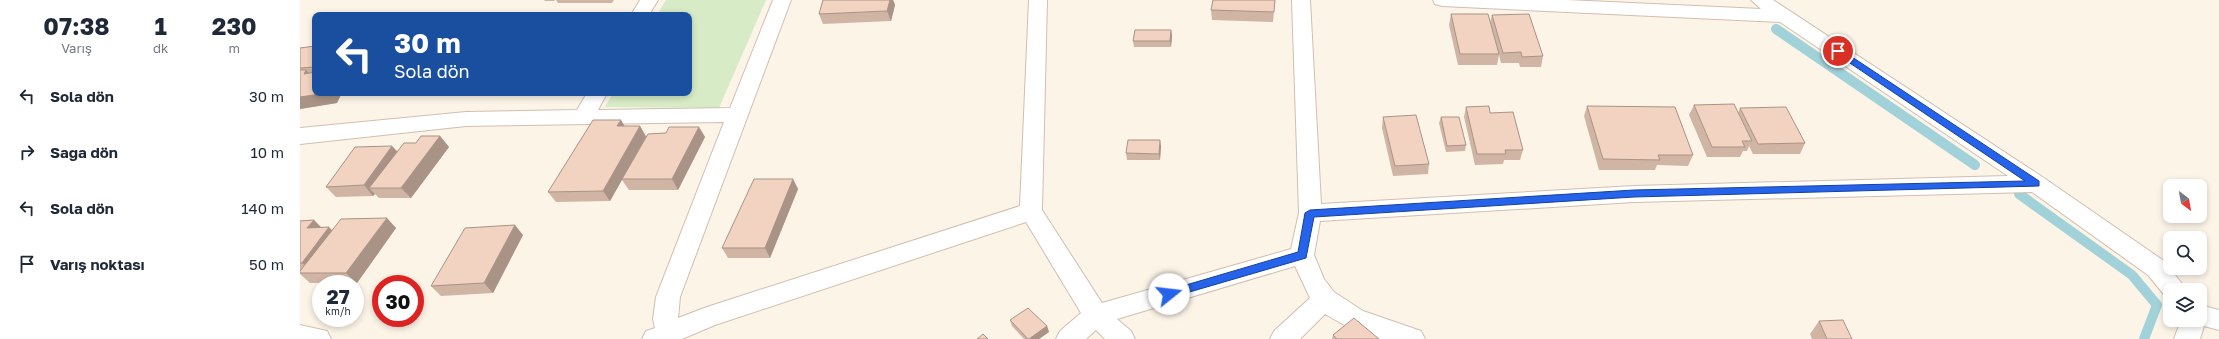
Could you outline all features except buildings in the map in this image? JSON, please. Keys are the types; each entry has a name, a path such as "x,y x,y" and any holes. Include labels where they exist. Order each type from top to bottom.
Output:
{"street":[{"path":"642,12 649,0"},
{"path":"662,335 668,297 782,0"},
{"path":"1038,0 1031,211 1096,315 1122,339"},
{"path":"1301,0 1310,213 1302,255 1316,287 1325,299 1338,310 1412,339"},
{"path":"1442,0 1784,16"},
{"path":"1760,0 2036,184 2156,268 2169,283"},
{"path":"583,117 595,96"},
{"path":"300,136 466,119 737,115"},
{"path":"1310,213 1634,194 2036,184"},
{"path":"662,335 707,317 1031,211"},
{"path":"1069,339 1096,315 1302,255"},
{"path":"1283,339 1325,299"},
{"path":"2207,317 2219,320"},
{"path":"2187,339 2191,327"},
{"path":"300,336 318,339"}],"green space":[{"path":"666,0 766,0 719,108 605,107 611,96 692,96 692,12 659,12"}],"waterway":[{"path":"1776,29 1975,165"},
{"path":"2019,194 2132,275 2157,305 2144,339"}],"route":[{"path":"1169,294 1302,255 1310,213 1634,194 2036,184 1838,51"}]}
